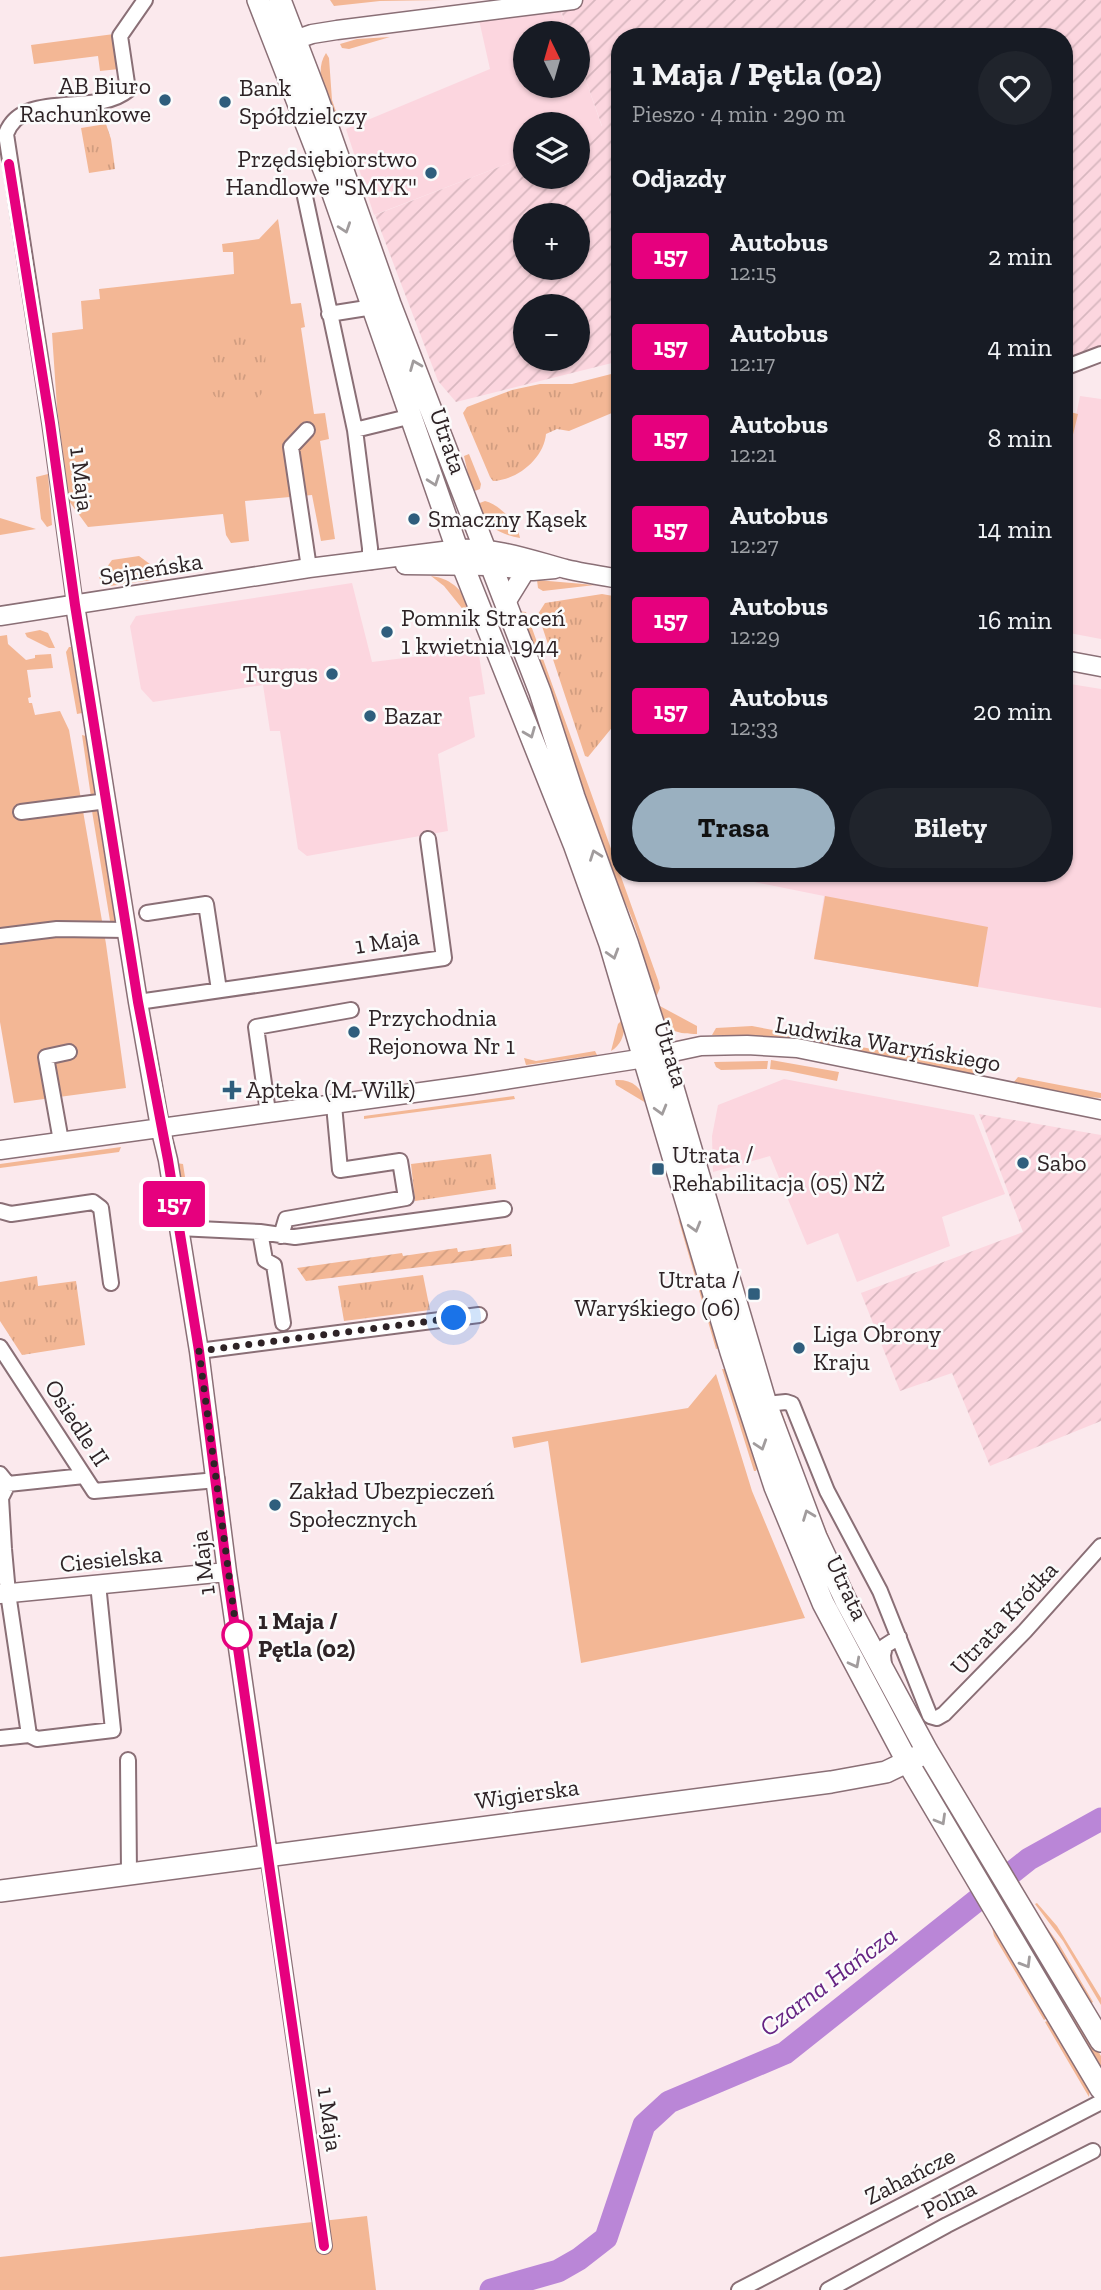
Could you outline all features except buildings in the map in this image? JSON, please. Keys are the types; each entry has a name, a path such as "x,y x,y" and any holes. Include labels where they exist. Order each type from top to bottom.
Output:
{"main road":[{"name":"Utrata","path":"258,0 316,94 390,304 540,692 574,797 627,942 731,1352 775,1487 823,1602 908,1763 1101,2089"},
{"name":"Utrata","path":"280,0 285,43 330,184 461,557 654,1056 766,1404 816,1537 846,1601 927,1751 1099,2034"},
{"path":"422,446 444,439"},
{"name":"Wigierska","path":"0,1891 831,1782 886,1772 927,1751"}],"street":[{"name":"1 Maja","path":"145,0 120,36 128,90 121,96 108,100 32,109 21,115 9,124 4,164 50,423 75,605 138,1002 168,1160 199,1351 227,1572 324,2246"},
{"path":"285,43 312,34 350,28 573,0"},
{"path":"304,192 355,430 370,562"},
{"path":"329,314 373,307"},
{"path":"1073,365 1101,355"},
{"path":"355,430 412,416"},
{"path":"307,430 291,447 309,568"},
{"name":"Sejneńska","path":"0,616 309,568 370,562 461,557 531,558 566,569 611,577"},
{"name":"Sejneńska","path":"487,557 526,570 566,569"},
{"path":"505,604 526,570"},
{"path":"1073,662 1101,667"},
{"path":"21,812 107,801"},
{"name":"1 Maja","path":"138,1002 444,958 428,839"},
{"path":"147,914 206,904 219,990"},
{"path":"0,936 57,929 127,930"},
{"path":"268,1112 256,1027 351,1010"},
{"name":"Ludwika Waryńskiego","path":"0,1150 334,1105 654,1056 701,1046 797,1048 1101,1110"},
{"path":"61,1141 46,1057 69,1052"},
{"path":"281,1236 286,1219 406,1198 400,1161 340,1170 334,1105"},
{"path":"0,1211 11,1214 93,1202 101,1208 111,1283"},
{"path":"178,1228 260,1232 295,1237 505,1209"},
{"path":"260,1232 265,1260 274,1265 283,1324"},
{"path":"199,1351 479,1315"},
{"name":"Osiedle II","path":"0,1347 94,1491 217,1480"},
{"path":"766,1404 792,1404 827,1491 880,1591 899,1637 885,1646 884,1674"},
{"path":"29,1735 4,1594 1,1498 4,1479 85,1476"},
{"name":"Utrata Krótka","path":"899,1637 925,1708 930,1716 937,1718 1025,1631 1101,1546"},
{"name":"Ciesielska","path":"4,1594 227,1572"},
{"path":"0,1738 29,1735 37,1739 113,1730 97,1584"},
{"path":"128,1760 129,1873"},
{"name":"Zahańcze","path":"739,2290 1101,2102"},
{"name":"Polna","path":"828,2290 947,2225 1093,2151"}],"shaded area":[{"path":"557,0 1101,0 1101,348 1073,359 1073,28 611,28 611,363 590,368 590,294 513,294 513,371 580,371 456,402 438,381 375,215 513,162 513,189 590,189 590,131 602,126 590,92 590,21 565,21"},
{"path":"560,10 564,21 513,21 513,98 590,98 590,92 602,127 590,132 590,112 513,112 513,162 374,215 346,129 490,69 479,20"},
{"path":"1080,396 1101,399 1101,639 1073,634 1073,431"},
{"name":"Bazar","path":"352,583 372,662 478,649 485,694 469,697 475,737 438,754 448,831 307,856 298,849 280,731 270,731 263,685 153,702 141,689 130,626 136,616"},
{"path":"1073,684 1101,689 1101,1008 814,959 824,896 755,882 1073,882"},
{"path":"784,1079 974,1115 1005,1194 942,1217 950,1246 857,1282 838,1233 807,1245 770,1156 713,1172 712,1136 718,1105"},
{"path":"979,1114 1101,1135 1101,1421 990,1466 952,1373 900,1391 861,1293 1023,1232"}],"green space":[{"path":"330,0 444,0 380,1 334,6"},
{"path":"114,34 119,69 100,71 98,56 34,64 31,45"},
{"path":"390,37 349,49 342,48 340,44 357,39"},
{"path":"326,53 329,58 332,100 340,123 336,124 321,79 322,61"},
{"path":"106,124 115,169 89,173 81,128"},
{"path":"278,219 291,304 301,303 305,327 301,328 314,414 325,413 329,439 320,441 335,539 321,541 312,495 245,501 249,541 231,543 226,535 223,514 88,527 69,501 57,408 52,333 83,329 81,301 100,299 99,289 234,274 233,252 223,252 222,244 259,239"},
{"path":"227,331 257,336 265,341 266,387 255,403 225,406 209,391 209,353"},
{"path":"611,374 611,413 569,431 557,429 546,434 540,451 528,466 512,477 493,481 463,413 467,407 512,390 540,384 572,384"},
{"path":"1073,413 1078,414 1073,435"},
{"path":"469,454 481,484 480,489 472,492 464,456"},
{"path":"48,474 52,525 47,527 41,519 36,477"},
{"path":"485,501 507,515 520,538 505,534 488,523 477,504"},
{"path":"0,518 36,529 0,535"},
{"path":"139,556 158,570 151,580 110,586 99,578 112,560"},
{"path":"431,576 452,583 473,611 465,612 444,586"},
{"path":"537,580 595,585 543,591 538,588"},
{"path":"602,594 611,596 611,729 588,757 585,756 538,614 545,603"},
{"path":"517,611 526,612 528,617 611,849 611,874"},
{"path":"40,630 48,633 55,648 49,648 27,637 25,633"},
{"path":"7,635 8,644 26,660 35,658 35,655 51,654 53,668 27,670 31,697 28,698 35,715 60,711 69,730 106,944 126,1088 14,1103 0,1022 0,636"},
{"path":"69,647 82,713 77,714 66,652"},
{"path":"82,735 86,736 95,792 91,797"},
{"path":"91,805 97,808 116,925 111,927"},
{"path":"614,882 623,882 658,980 660,988 657,995 652,996 634,925"},
{"path":"825,896 988,927 978,987 814,959"},
{"path":"658,1005 697,1026 697,1034 670,1029 662,1020"},
{"path":"622,1020 625,1026 622,1037 611,1051 618,1024"},
{"path":"752,1026 848,1044 845,1049 766,1037 712,1035 716,1028"},
{"path":"856,1046 984,1070 979,1076 858,1053"},
{"path":"595,1051 597,1055 526,1065 524,1058 536,1061"},
{"path":"771,1060 839,1072 837,1081 770,1069"},
{"path":"768,1061 767,1069 721,1070 714,1062"},
{"path":"1018,1077 1101,1093 1101,1098 1013,1083"},
{"path":"615,1080 635,1085 646,1103 616,1085"},
{"path":"514,1096 515,1099 364,1119 364,1116"},
{"path":"121,1147 119,1152 0,1168 0,1164"},
{"path":"491,1154 496,1189 415,1201 411,1164"},
{"path":"176,1163 183,1164 192,1222 185,1217"},
{"path":"678,1218 691,1243 722,1347 716,1349"},
{"path":"511,1244 512,1256 306,1281 297,1268 402,1253 403,1256 457,1248 458,1252"},
{"path":"423,1275 430,1310 344,1321 338,1286"},
{"path":"37,1276 38,1286 76,1281 85,1345 22,1355 0,1321 0,1282"},
{"path":"722,1369 727,1369 758,1465 756,1471 754,1471"},
{"path":"716,1374 752,1491 805,1618 581,1663 548,1441 514,1448 512,1437 688,1408"},
{"path":"779,1411 782,1412 838,1559 881,1643 879,1648 840,1573"},
{"path":"1002,1900 1022,1927 1101,2056 1101,2075 998,1902"},
{"path":"1037,1903 1057,1926 1101,1998 1101,2005 1063,1941 1035,1904"},
{"path":"1031,1906 1059,1944 1093,2002 1089,2005"},
{"path":"991,1923 1049,2017 1044,2020 994,1936"},
{"path":"1050,2019 1090,2089 1089,2097 1045,2022"},
{"path":"367,2216 376,2290 0,2290 0,2257"}],"waterway":[{"name":"Czarna Hańcza","path":"491,2290 558,2271 606,2238 644,2125 669,2102 785,2053 1029,1859 1101,1819"}],"bus line":[{"name":"157","path":"9,164 138,1002 168,1160 199,1351 223,1523 227,1572 324,2246"}],"place":[{"name":"AB Biuro Rachunkowe","path":"165,100"},
{"name":"Bank Spółdzielczy","path":"225,102"},
{"name":"Przędsiębiorstwo Handlowe \"SMYK\"","path":"431,173"},
{"name":"Smaczny Kąsek","path":"414,519"},
{"name":"Pomnik Straceń 1 kwietnia 1944","path":"387,632"},
{"name":"Turgus","path":"332,674"},
{"name":"Bazar","path":"370,716"},
{"name":"Przychodnia Rejonowa Nr 1","path":"354,1032"},
{"name":"Apteka (M. Wilk)","path":"232,1090"},
{"name":"Sabo","path":"1023,1163"},
{"name":"Utrata / Rehabilitacja (05) NŻ","path":"658,1169"},
{"name":"Utrata / Waryśkiego (06)","path":"754,1294"},
{"name":"Liga Obrony Kraju","path":"799,1348"},
{"name":"Zakład Ubezpieczeń Społecznych","path":"275,1505"},
{"name":"1 Maja / Pętla (02)","path":"237,1635"}],"route":[{"path":"237,1635 238,1643 199,1351 454,1318"}]}
